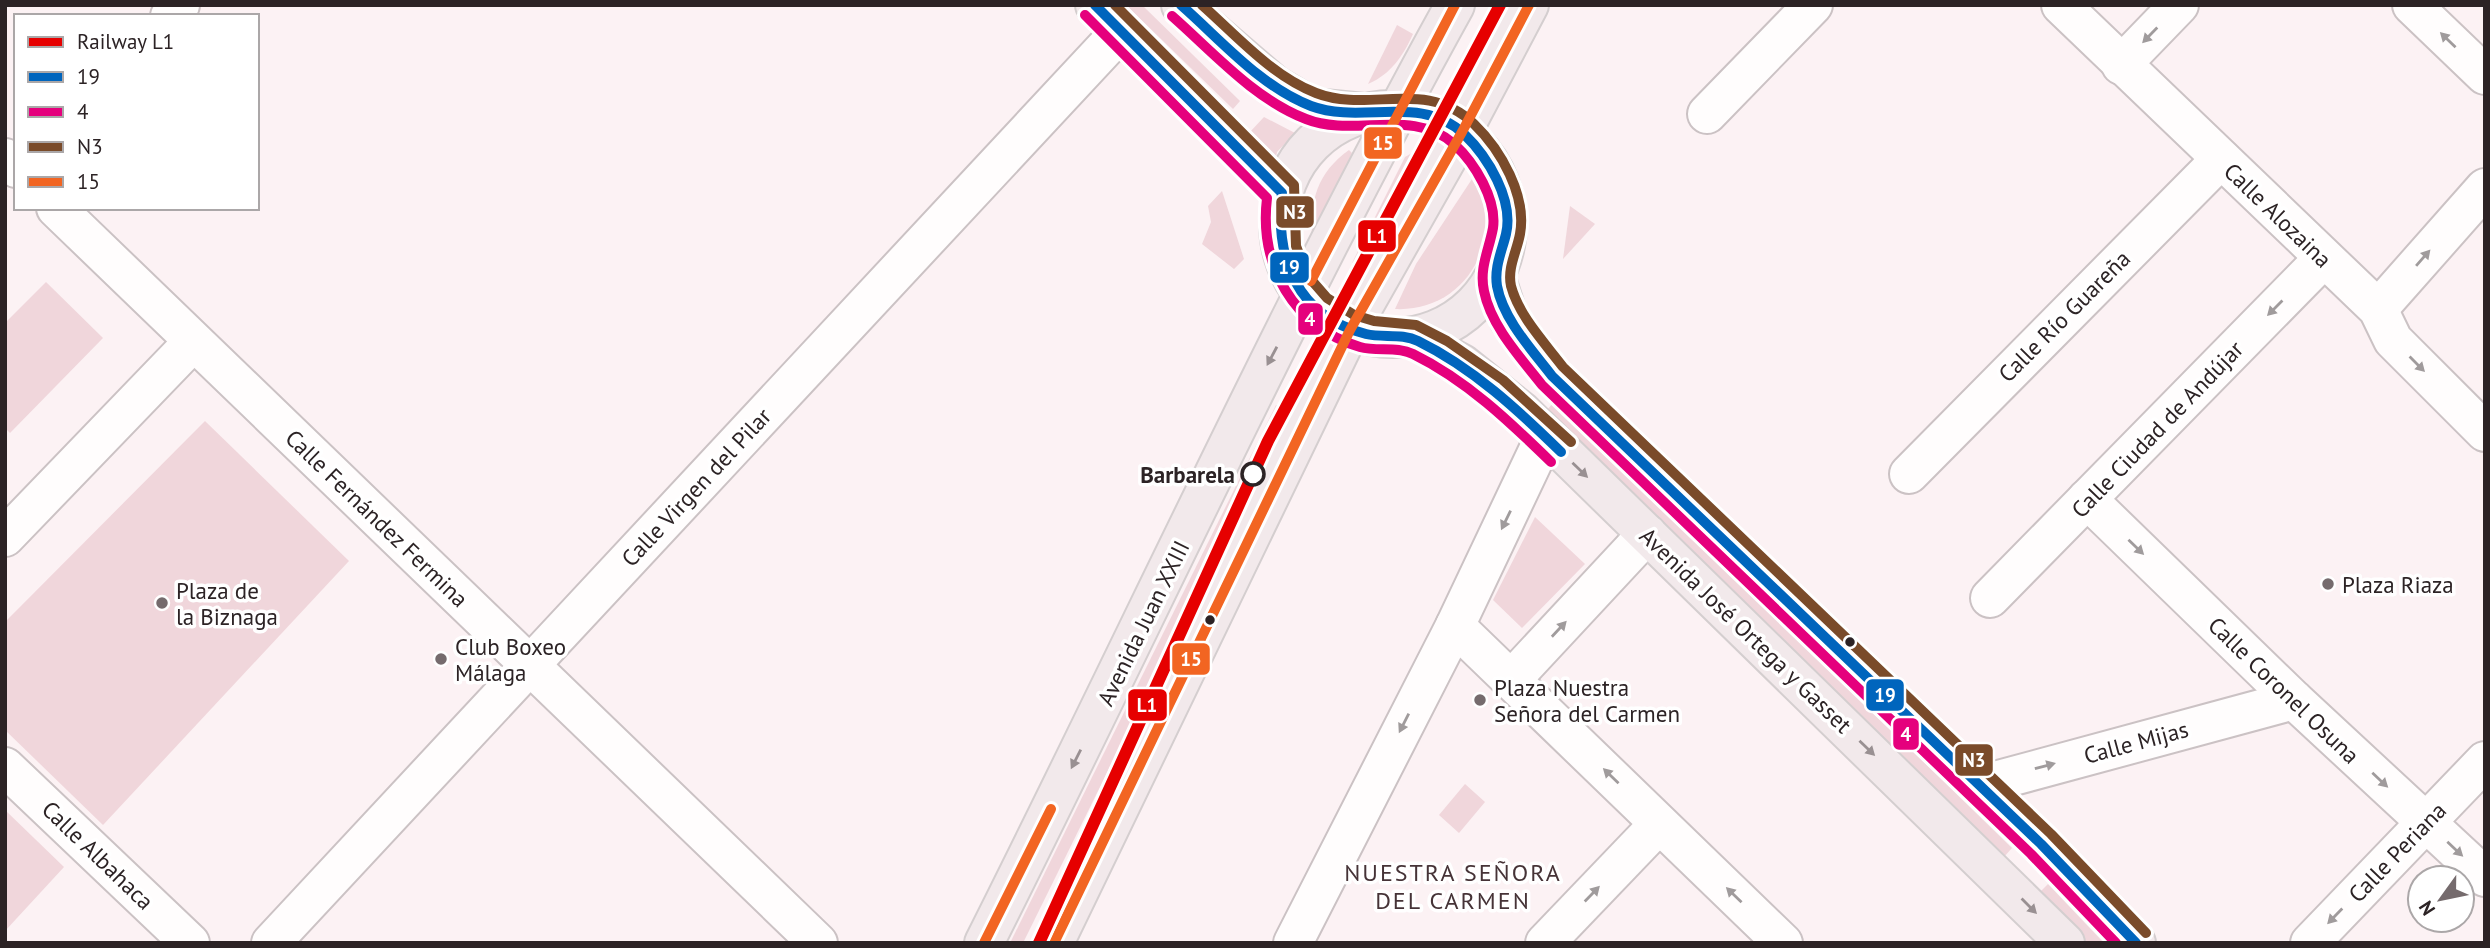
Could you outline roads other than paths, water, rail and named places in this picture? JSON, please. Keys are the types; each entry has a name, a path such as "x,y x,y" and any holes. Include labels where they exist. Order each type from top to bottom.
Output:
{"main road":[{"path":"1181,5 1273,85 1314,107 1364,113 1401,109 1433,117 1462,132 1496,173 1508,225 1495,276 1480,299 1461,317 1438,330 1412,337 1381,338 1350,330 1325,316 1304,296 1286,265 1279,229 1282,193 1294,166 1312,142 1336,124 1364,113"},
{"name":"Avenida Juan XXIII","path":"984,943 1107,698 1261,377 1455,5"},
{"path":"1054,943 1350,330 1462,132 1529,5"},
{"path":"1108,18 1282,193"},
{"path":"1495,276 1509,319 1552,376 1980,785 2136,943"},
{"name":"Avenida José Ortega y Gasset","path":"1412,337 1462,364 1521,412 2056,940"}],"street":[{"path":"1707,114 1813,5"},
{"name":"Calle Alozaina","path":"2060,5 2378,309 2393,340 2485,432"},
{"path":"2121,65 2179,5"},
{"path":"2412,5 2485,75"},
{"name":"Calle Virgen del Pilar","path":"271,943 530,665 1108,18"},
{"name":"Calle Río Guareña","path":"1909,474 2221,159"},
{"path":"2378,309 2485,188"},
{"name":"Calle Fernández Fermina","path":"58,210 818,943"},
{"name":"Calle Ciudad de Andújar","path":"1990,598 2323,259"},
{"path":"5,537 192,342"},
{"path":"1293,943 1455,626 1545,436"},
{"name":"Calle Coronel Osuna","path":"2087,499 2294,700 2485,877"},
{"path":"1512,679 1647,534"},
{"path":"1455,626 1780,942"},
{"name":"Calle Mijas","path":"1980,785 2294,700"},
{"name":"Calle Periana","path":"2310,943 2485,761"},
{"name":"Calle Albahaca","path":"5,767 190,943"},
{"path":"1545,943 1660,824"}],"rail line":[{"name":"L1","path":"1039,943 1268,441 1500,5"}],"place":[{"name":"Barbarela","path":"1253,474"},
{"name":"Plaza Riaza","path":"2328,584"},
{"name":"Plaza de la Biznaga","path":"162,603"},
{"name":"Club Boxeo Málaga","path":"441,659"},
{"name":"Plaza Nuestra Señora del Carmen","path":"1480,700"}],"district":[{"name":"NUESTRA SEÑORA DEL CARMEN","path":"1453,886"}]}
